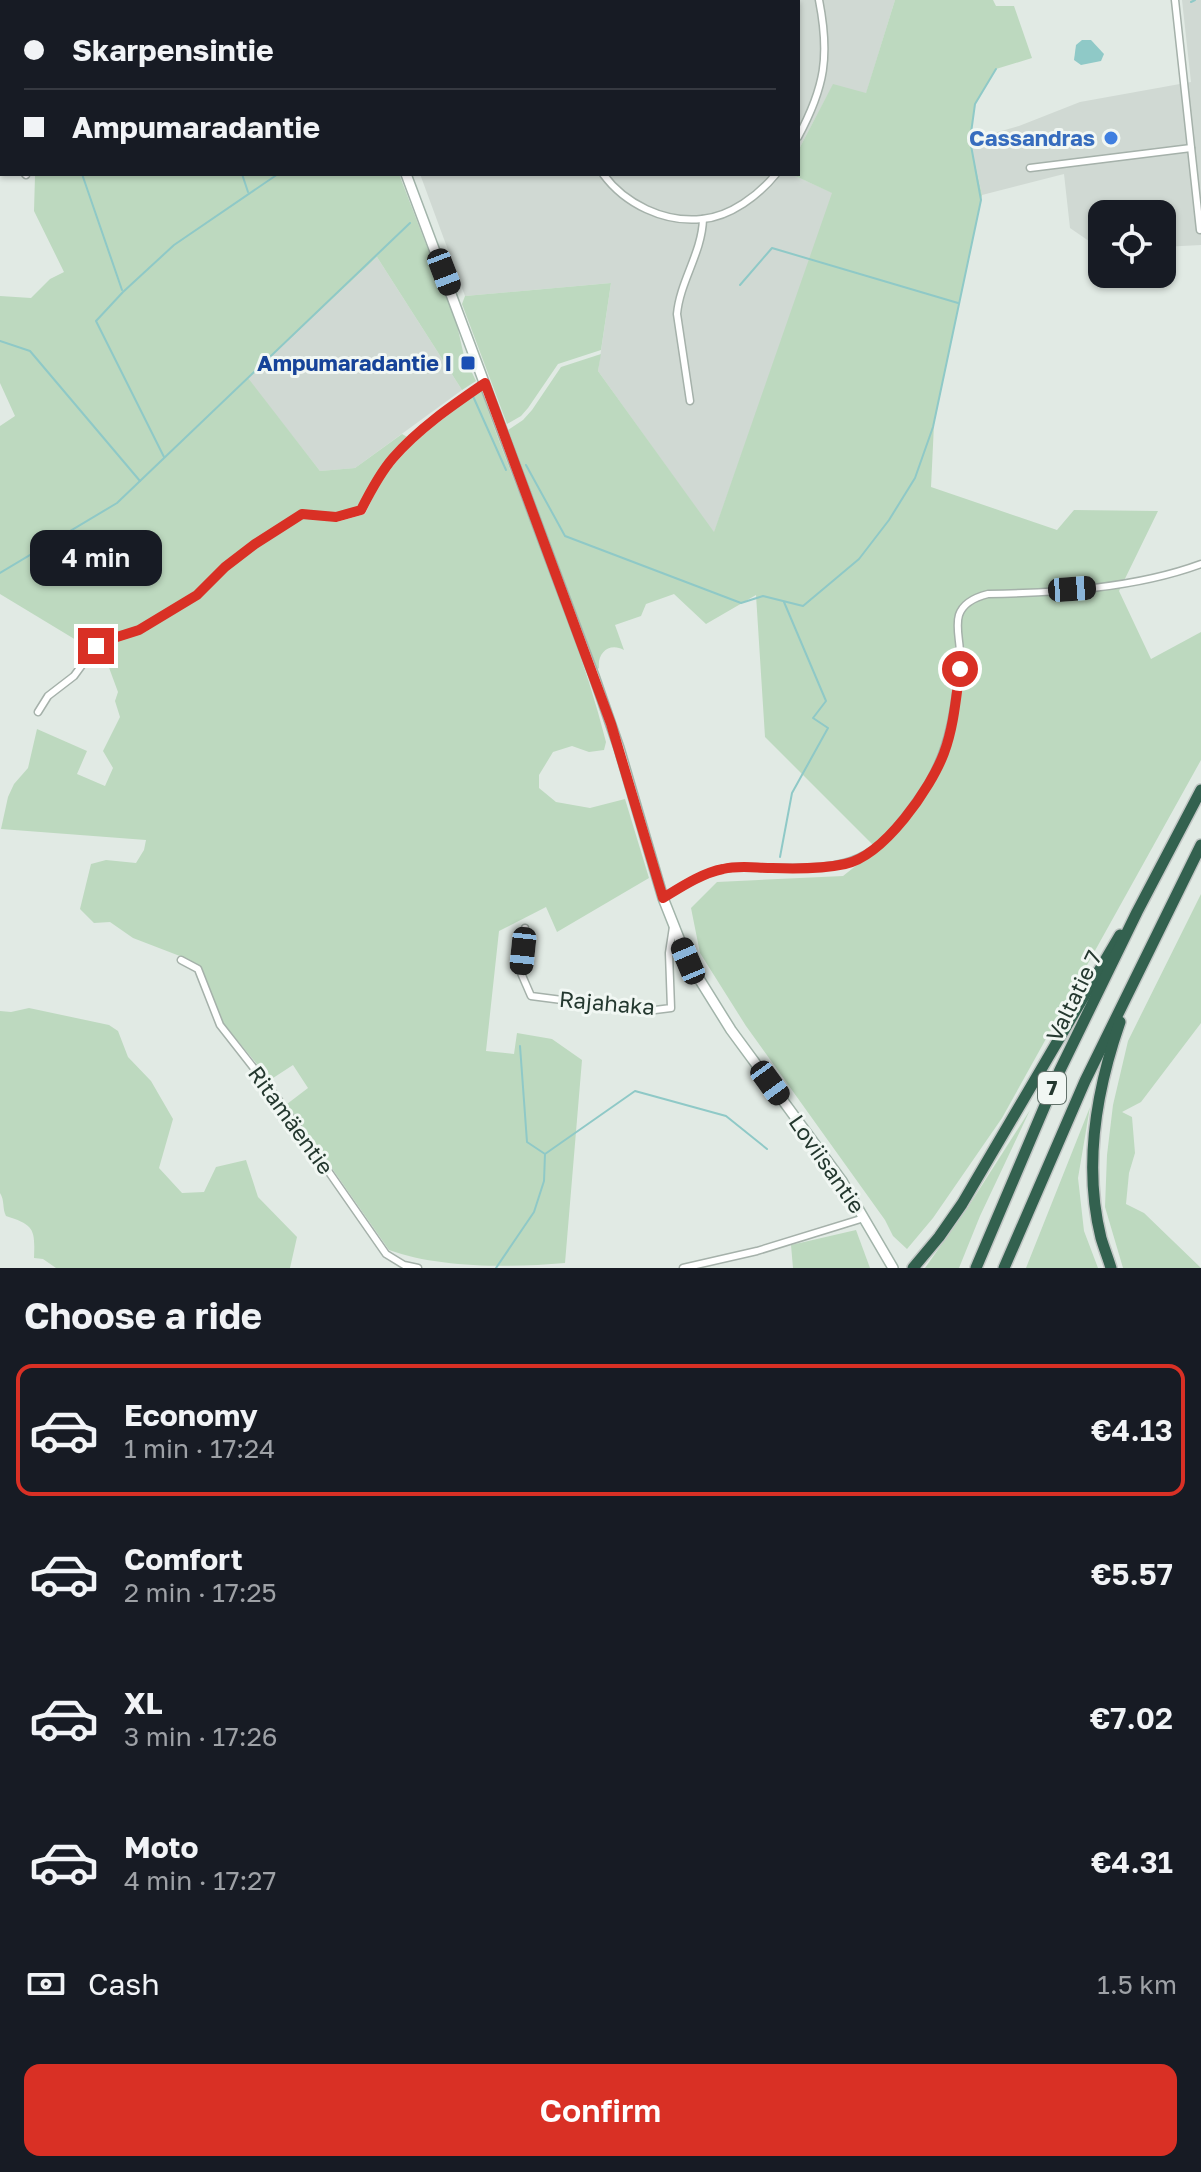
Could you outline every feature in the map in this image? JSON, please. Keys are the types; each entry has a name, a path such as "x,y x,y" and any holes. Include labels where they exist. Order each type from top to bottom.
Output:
{"highway":[{"name":"Valtatie 7","path":"976,1268 1060,1070 1201,790"},
{"name":"7","path":"1004,1268 1085,1081 1201,845"},
{"path":"913,1268 962,1204 1112,945 1137,912"},
{"path":"1111,1268 1102,1240 1093,1175 1102,1079 1125,1009 1164,918"}],"main road":[{"name":"Loviisantie","path":"407,176 604,705 663,898 688,961 731,1030 842,1181 893,1268"}],"street":[{"path":"800,133 815,104 824,73 825,34 819,0"},
{"path":"1175,0 1200,230"},
{"path":"1030,168 1191,148"},
{"path":"605,176 627,199 653,212 703,219 740,205 764,188 774,176"},
{"path":"690,401 677,314 680,294 699,244 703,219"},
{"path":"38,712 48,696 74,676 98,643 139,630 197,595 225,567 302,514 336,517 361,510 393,458 440,415 485,383"},
{"path":"663,898 720,869 811,868 848,864 884,842 922,794 945,751 960,669 959,619 972,600 988,594 1094,588 1178,573 1201,564"},
{"name":"Rajahaka","path":"525,928 521,973 531,996 647,1011 671,1008 669,953 673,926"},
{"name":"Ritamäentie","path":"181,960 198,969 220,1025 278,1099 386,1254 404,1265 418,1268"},
{"path":"683,1268 757,1251 864,1218"}],"shaded area":[{"path":"800,0 895,0 866,94 833,85 800,147"},
{"path":"1182,0 1201,0 1201,245 1176,246 1176,200 1088,200 1088,240 1070,228 1064,174 982,195 970,140 1019,126 1080,102 1191,82"},
{"path":"421,176 795,176 833,193 714,533 598,371 611,283 465,296"},
{"path":"377,257 462,390 355,468 320,471 247,378"}],"green space":[{"path":"895,0 993,0 996,6 1014,6 1032,58 996,69 975,104 970,140 982,195 934,424 931,487 1057,530 1074,510 1158,511 1119,591 1151,659 1201,632 1201,760 1002,1118 933,1218 907,1249 893,1236 885,1220 746,1026 700,953 691,908 717,882 843,876 877,849 765,737 756,595 706,624 674,594 646,604 641,616 615,625 624,650 614,647 606,650 600,657 597,669 508,430 532,410 561,367 601,354 598,371 714,532 832,193 795,176 800,176 800,147 833,84 866,93"},
{"path":"35,176 400,176 457,325 464,356 476,381 462,390 377,257 248,378 320,471 355,468 402,434 409,438 381,469 359,506 336,513 302,510 252,541 222,564 195,591 139,626 81,643 0,594 0,426 15,416 0,383 0,296 31,298 50,279 64,272 34,211"},
{"path":"611,283 601,350 558,364 528,408 507,424 462,304 465,296"},
{"path":"481,390 564,609 606,742 604,750 589,752 572,746 553,752 539,775 539,788 556,802 590,808 625,799 649,878 557,932 546,907 499,931 486,1051 514,1054 517,1033 552,1039 582,1060 565,1263 475,1265 430,1260 389,1250 287,1104 308,1088 293,1065 270,1080 223,1023 202,968 133,938 110,922 94,923 80,909 91,864 106,860 136,863 146,840 1,829 8,797 14,784 28,768 37,729 87,751 77,774 105,786 113,768 103,751 120,717 115,701 118,692 101,646 140,634 200,598 229,568 303,518 337,522 365,514 383,479 407,450"},
{"path":"1201,894 1201,1023 1141,1102 1122,1112 1132,1117 1135,1153 1129,1173 1126,1204 1144,1213 1201,1268 1123,1268 1105,1207 1113,1105 1128,1041"},
{"path":"29,1008 109,1025 118,1031 128,1057 151,1081 173,1119 159,1168 182,1193 204,1192 216,1167 246,1160 258,1197 297,1237 290,1268 56,1268 43,1259 34,1258 31,1230 23,1222 6,1216 0,1193 0,1011"},
{"path":"1090,1107 1078,1178 1084,1231 1098,1268 1026,1268"},
{"path":"1030,1110 959,1268 925,1268 968,1207"},
{"path":"856,1230 870,1268 793,1268 791,1245"}],"water":[{"path":"1082,40 1091,40 1104,54 1101,61 1081,65 1074,60 1076,45"}],"waterway":[{"path":"1191,2 1195,0"},
{"path":"526,465 565,536 741,603 763,596 803,606 859,559 889,520 915,478 933,427 981,200 970,140 975,104 996,69"},
{"path":"83,176 122,290"},
{"path":"243,176 248,192"},
{"path":"164,457 96,321 174,245 275,176"},
{"path":"0,573 117,503 410,223"},
{"path":"740,285 772,248 958,303"},
{"path":"0,341 30,351 140,481"},
{"path":"472,394 506,470"},
{"path":"780,857 792,793 828,728 813,718 826,701 784,602"},
{"path":"496,1268 534,1212 544,1181 545,1154 527,1142 520,1046"},
{"path":"545,1154 635,1091 726,1116 767,1149"}],"place":[{"name":"Cassandras","path":"1111,138"},
{"name":"Ampumaradantie I","path":"468,363"}],"route":[{"path":"96,646 139,630 197,595 225,567 302,514 336,517 361,510 393,458 440,415 485,383 611,724 663,898 720,869 811,868 848,864 884,842 922,794 945,751 960,669"}]}
